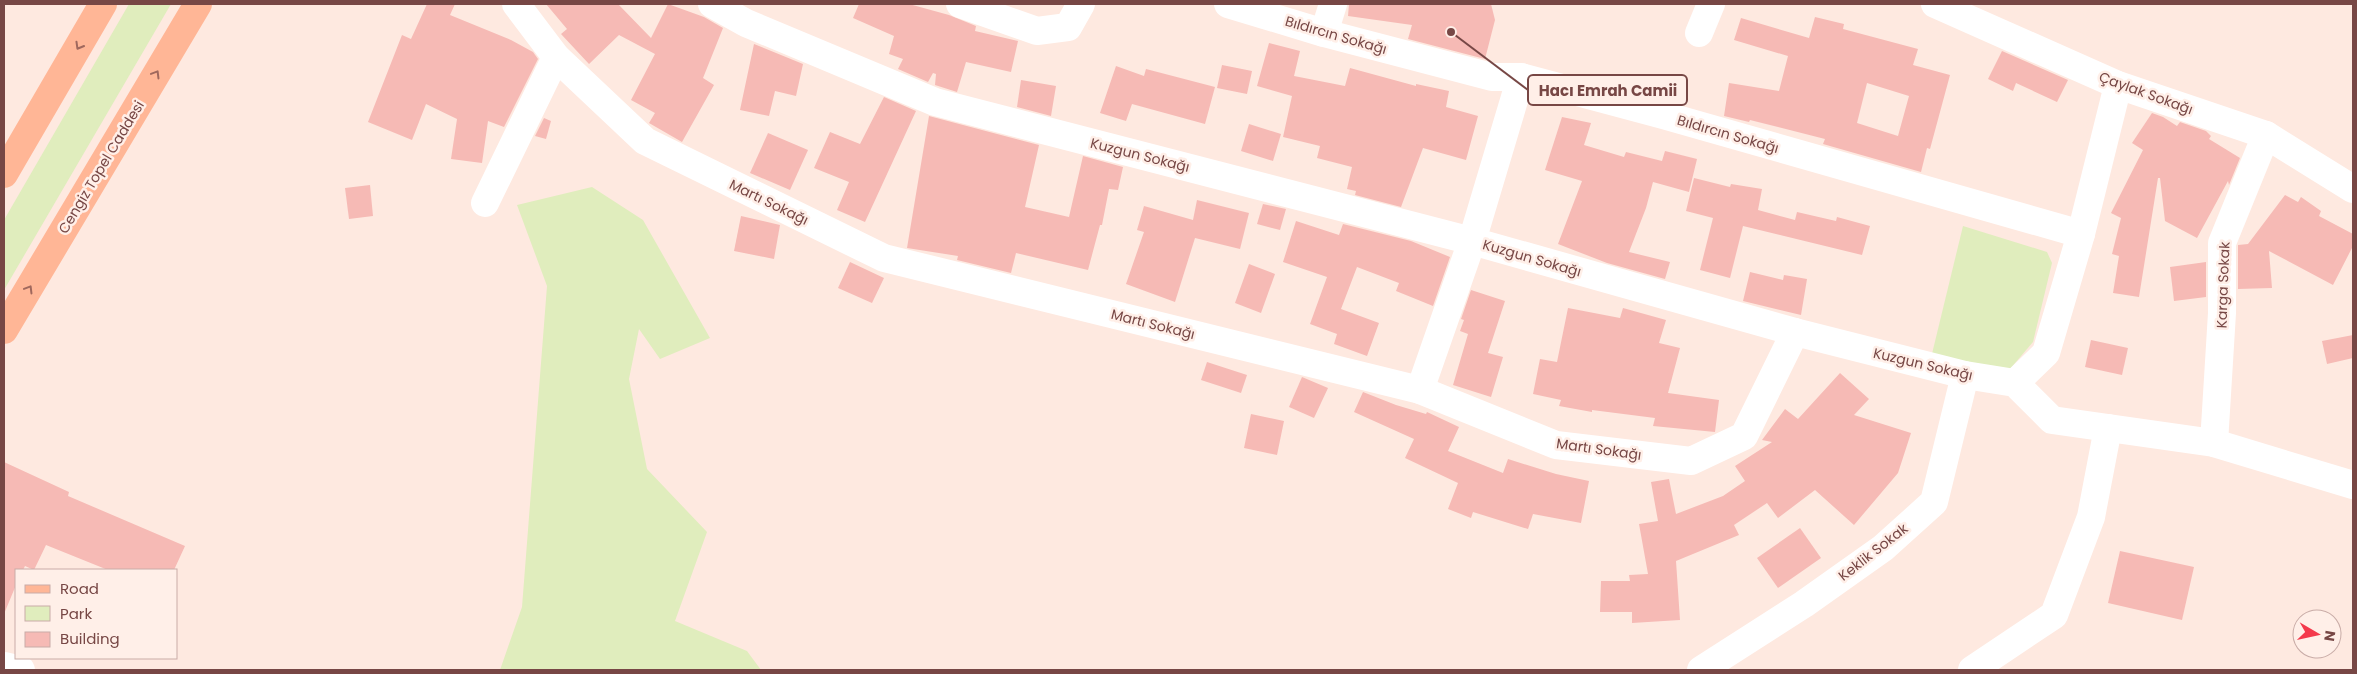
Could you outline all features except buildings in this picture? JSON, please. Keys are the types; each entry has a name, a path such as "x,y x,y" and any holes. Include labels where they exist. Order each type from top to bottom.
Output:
{"main road":[{"path":"4,174 103,4"},
{"name":"Cengiz Topel Caddesi","path":"4,330 198,4"}],"street":[{"name":"Martı Sokağı","path":"516,4 556,57 645,141 884,258 1420,390 1556,445 1691,461 1744,436 1795,332"},
{"name":"Kuzgun Sokağı","path":"712,4 746,23 934,102 1472,241 1795,332 1965,375 2015,383"},
{"path":"960,4 1037,31 1068,27 1081,4"},
{"name":"Bıldırcın Sokağı","path":"1228,4 1324,33 1492,77 1521,77 1662,115 2081,234"},
{"path":"1324,33 1333,4"},
{"path":"1699,32 1711,4"},
{"name":"Çaylak Sokağı","path":"1935,4 2118,86 2266,135 2353,188"},
{"path":"485,203 556,57"},
{"path":"1420,390 1472,241 1521,77"},
{"path":"2118,86 2081,234 2046,353 2015,383 2052,420 2214,443 2353,485"},
{"name":"Karga Sokak","path":"2214,443 2222,313 2222,243 2266,135"},
{"name":"Keklik Sokak","path":"1701,670 1804,604 1882,548 1934,502 1965,375"},
{"path":"1972,670 2054,614 2091,517 2108,428"},
{"path":"4,666 21,670"}],"green space":[{"path":"129,4 171,4 4,290 4,220"},
{"path":"592,187 643,220 710,338 660,359 639,329 629,379 647,469 707,532 675,621 747,651 761,670 500,670 522,607 547,286 517,205"},
{"path":"1963,226 2047,252 2052,263 2033,342 2010,369 1930,362"}],"place":[{"name":"Hacı Emrah Camii","path":"1451,32"}]}
